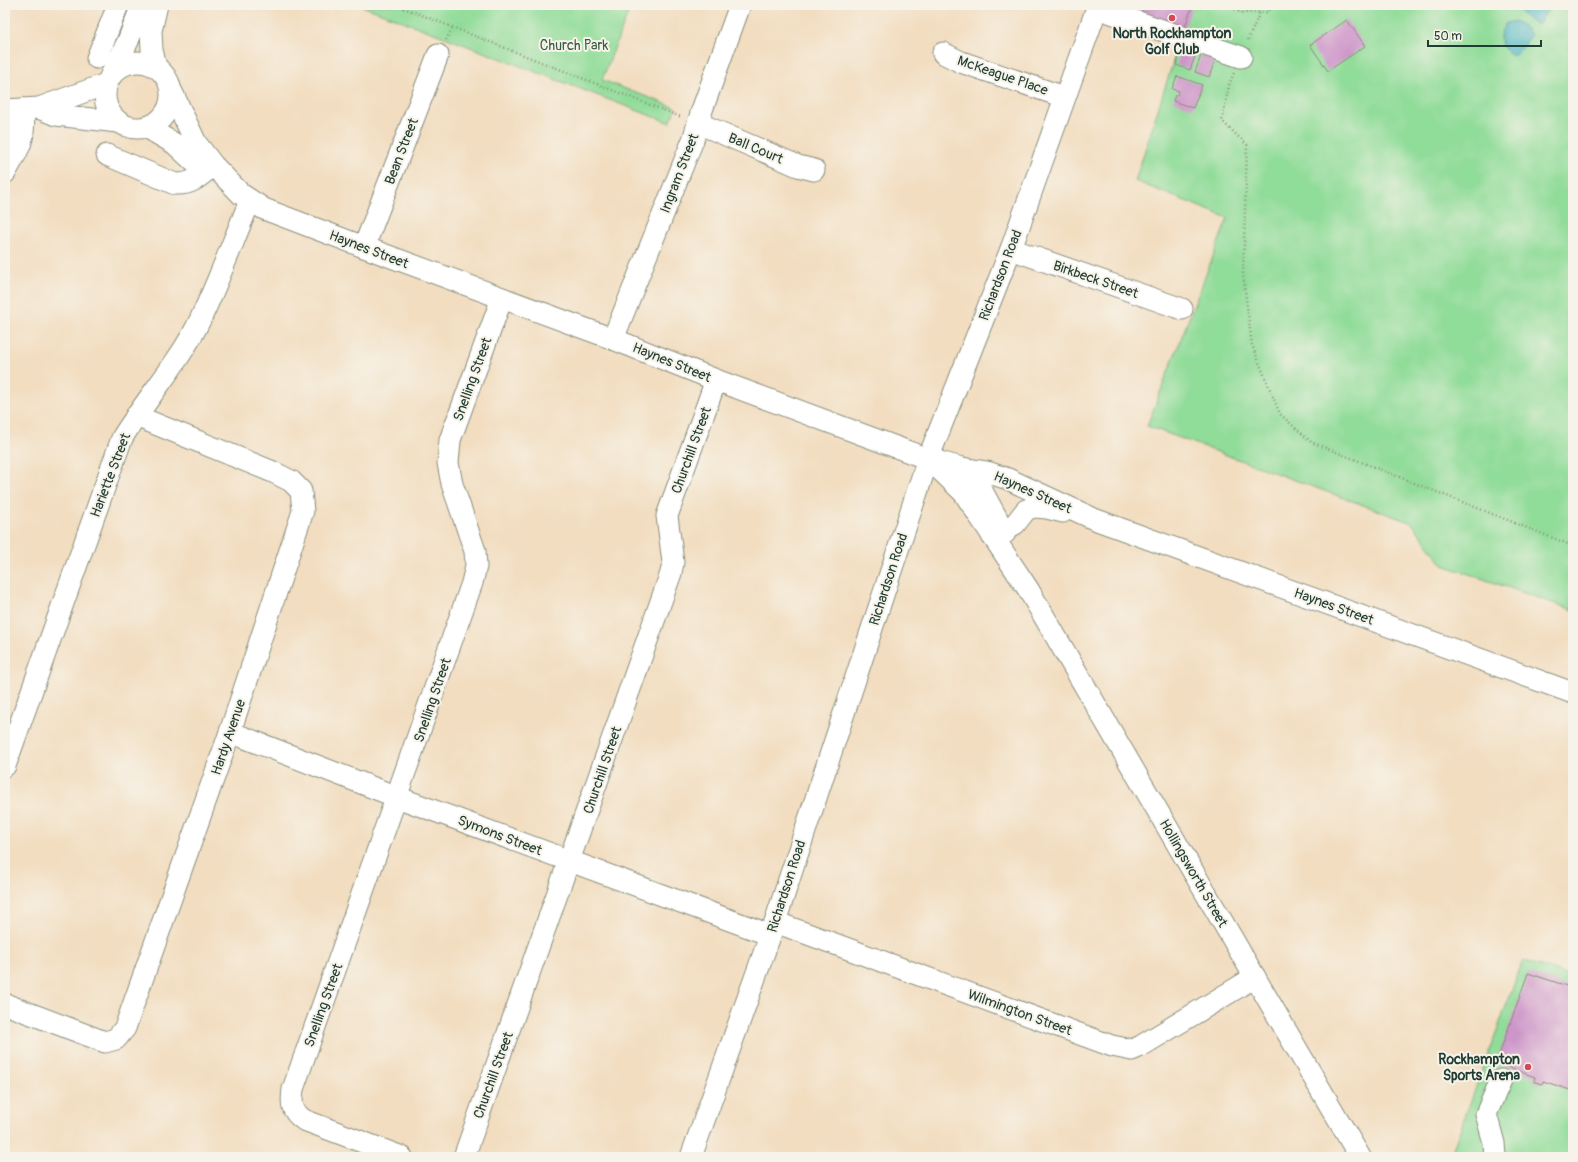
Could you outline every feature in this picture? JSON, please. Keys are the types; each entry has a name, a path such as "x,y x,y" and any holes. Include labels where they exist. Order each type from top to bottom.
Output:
{"street":[{"path":"97,58 118,5"},
{"path":"145,5 151,31 152,50 156,67"},
{"path":"118,122 106,105 105,94 109,80 145,5"},
{"name":"Ingram Street","path":"613,339 659,227 740,5"},
{"path":"1098,6 1240,57"},
{"name":"Richardson Road","path":"691,1157 772,929 928,459 1011,249 1064,97 1098,6"},
{"name":"McKeague Place","path":"943,53 960,62 1064,97"},
{"name":"Bean Street","path":"364,247 438,55"},
{"path":"19,109 109,80 118,68 127,63 137,61 147,62 164,74 169,82 172,92 209,168"},
{"path":"19,109 118,122 136,128 146,127 154,124 165,114 171,102 172,92"},
{"path":"5,164 9,138 19,109"},
{"path":"5,173 18,151 24,134 25,126 19,109"},
{"name":"Ball Court","path":"698,123 798,166 814,170"},
{"path":"146,127 175,144 209,168"},
{"path":"107,155 175,184 185,184 194,181 209,168"},
{"name":"Haynes Street","path":"209,168 250,201 264,209 613,339 716,380 928,459 962,468 988,472 1008,479 1094,519 1573,693"},
{"name":"Hariette Street","path":"5,766 122,438 183,350 199,322 250,201"},
{"name":"Birkbeck Street","path":"1011,249 1182,309"},
{"name":"Snelling Street","path":"402,1157 304,1120 296,1115 293,1108 292,1098 296,1082 466,603 476,566 475,551 451,477 448,463 450,440 502,298"},
{"name":"Churchill Street","path":"464,1157 671,572 673,562 667,516 716,380"},
{"name":"Hardy Avenue","path":"5,1004 105,1042 116,1039 125,1028 230,732 303,511 301,491 292,481 136,416"},
{"name":"Hollingsworth Street","path":"928,459 964,493 998,533"},
{"name":"Hollingsworth Street","path":"962,468 981,489 998,533 1028,589 1360,1157"},
{"name":"Haynes Street","path":"998,533 1015,524 1026,510 1034,507 1047,508 1094,519"},
{"name":"Symons Street","path":"230,732 569,861 772,929"},
{"name":"Wilmington Street","path":"772,929 1112,1046 1132,1050 1255,977"},
{"path":"1495,1157 1496,1154 1486,1114 1501,1080"}],"path":[{"path":"396,5 698,123"},
{"path":"1228,5 1241,13 1268,12 1273,5"},
{"path":"1260,12 1229,85 1222,121 1247,145 1243,275 1252,345 1280,414 1311,442 1573,546"}],"green space":[{"name":"Church Park","path":"360,5 631,5 602,80 676,108 670,123"},
{"name":"North Rockhampton Golf Club","path":"1105,5 1573,5 1573,610 1443,565 1412,523 1147,426 1228,218 1135,181 1178,47 1100,18"},
{"name":"Rockhampton Sports Arena","path":"1523,960 1573,977 1573,1157 1450,1157"}],"water":[{"path":"1519,5 1548,5 1549,8 1538,25 1522,15"},
{"path":"1514,21 1522,25 1531,34 1525,45 1515,55 1504,48 1500,39 1501,32 1506,23"}],"building":[{"name":"North Rockhampton Golf Club","path":"1131,5 1193,5 1184,29 1130,8"},
{"path":"1347,20 1365,46 1328,71 1310,45"},
{"path":"1183,46 1197,51 1190,70 1176,65"},
{"path":"1202,53 1216,58 1209,77 1195,72"},
{"path":"1177,76 1202,85 1193,108 1173,101 1175,95 1177,95 1179,91 1172,89"},
{"path":"1528,973 1573,988 1573,1091 1543,1081 1542,1084 1534,1081 1535,1077 1496,1063"}],"place":[{"name":"North Rockhampton Golf Club","path":"1172,18"},
{"name":"Rockhampton Sports Arena","path":"1528,1067"}]}
